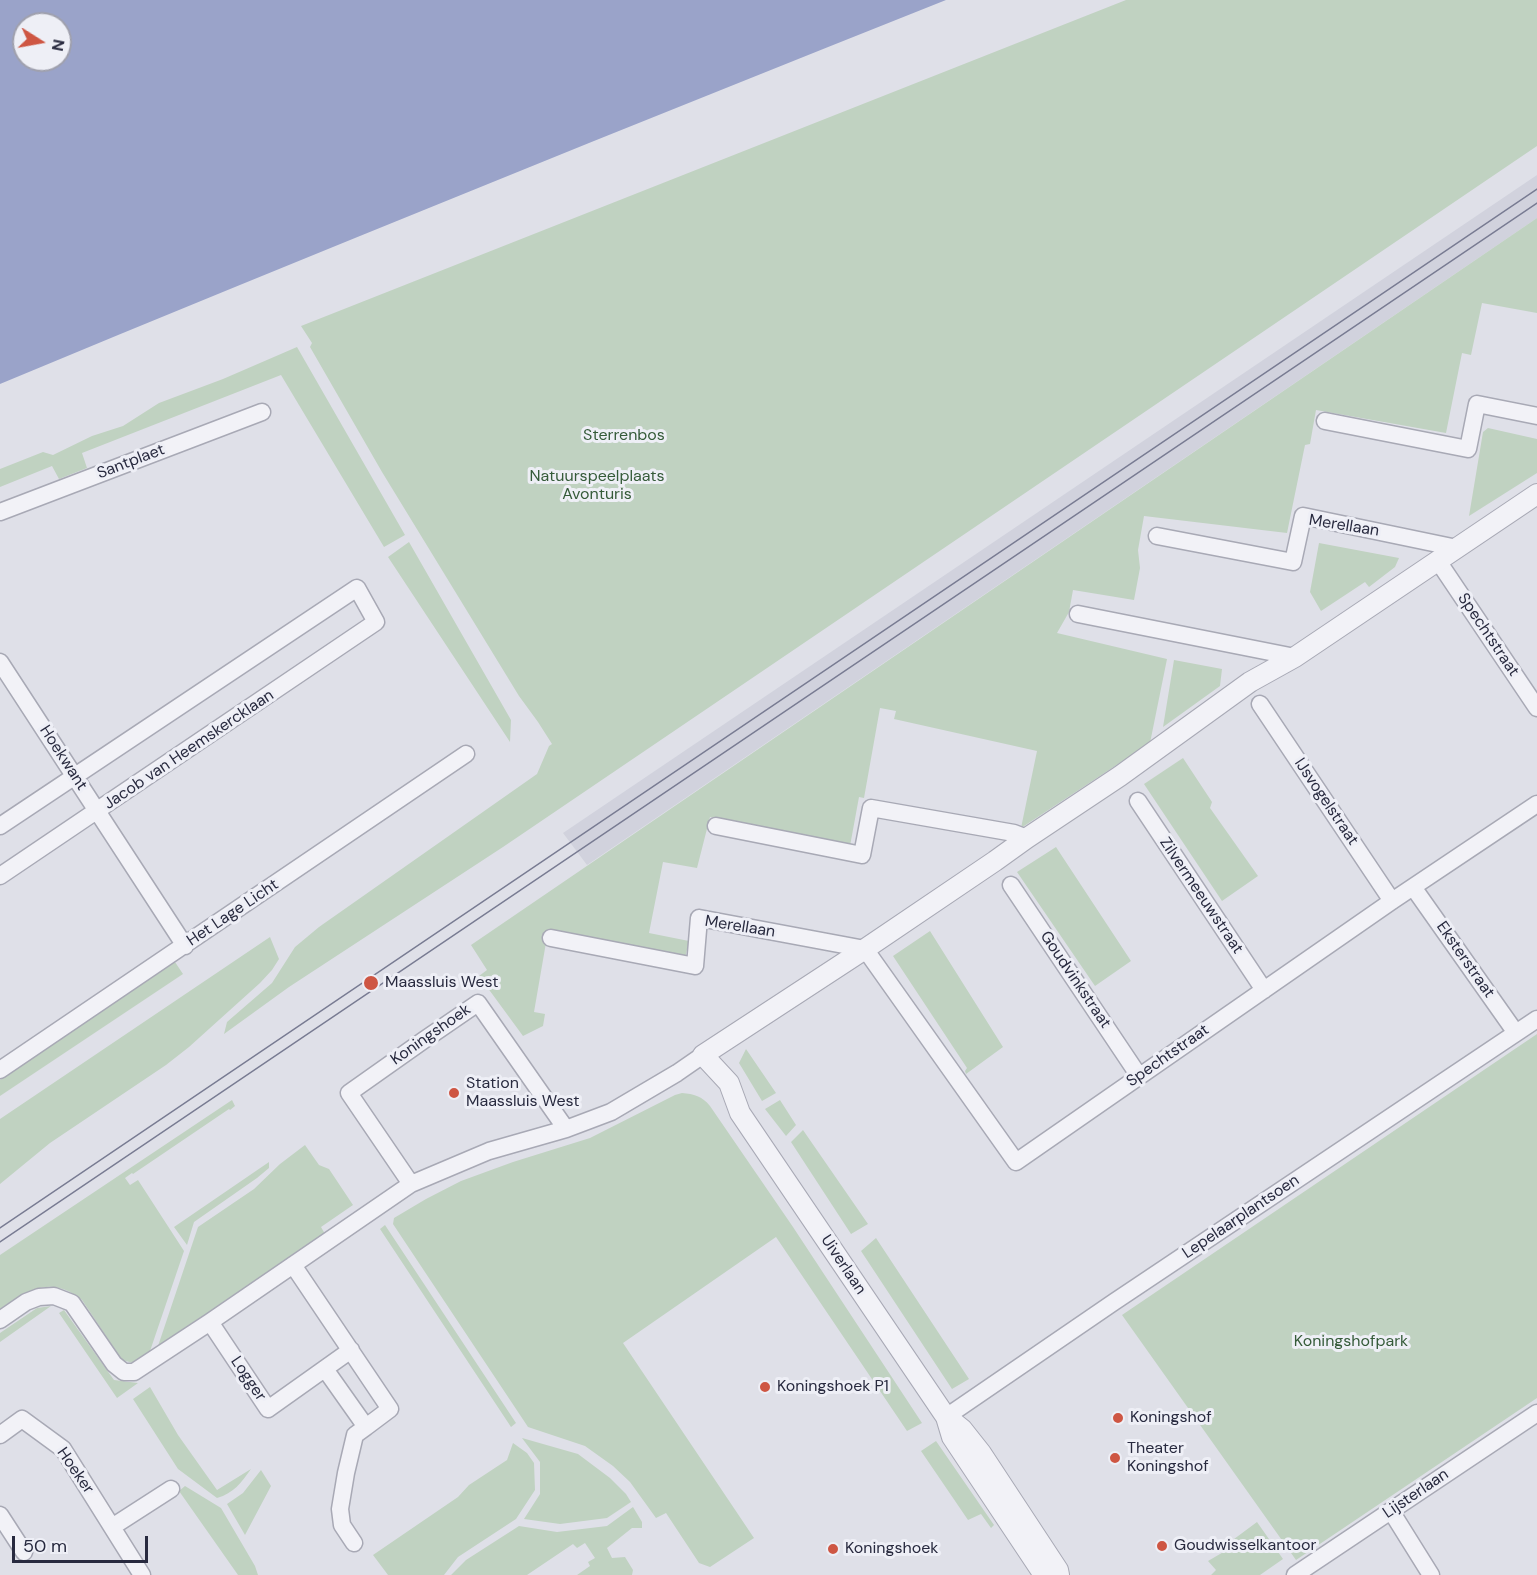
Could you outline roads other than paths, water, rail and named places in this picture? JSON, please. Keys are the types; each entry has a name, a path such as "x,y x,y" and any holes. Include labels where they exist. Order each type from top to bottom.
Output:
{"street":[{"path":"1325,421 1468,449 1477,404 1537,416"},
{"name":"Santplaet","path":"0,513 262,412"},
{"path":"0,1320 27,1302 39,1297 54,1296 72,1303 114,1364 124,1372 134,1372 411,1184 489,1151 566,1129 611,1113 677,1073 1120,776 1250,682 1295,657 1537,494"},
{"name":"Merellaan","path":"1157,536 1293,562 1304,516 1457,548"},
{"name":"Spechtstraat","path":"1438,561 1537,708"},
{"name":"Jacob van Heemskercklaan","path":"0,876 376,622 357,588 74,776"},
{"path":"1078,614 1295,657"},
{"name":"Hoekwant","path":"0,662 185,946"},
{"name":"IJsvogelstraat","path":"1260,704 1392,900"},
{"name":"Het Lage Licht","path":"0,1070 466,754"},
{"path":"0,826 74,776"},
{"name":"Zilvermeeuwstraat","path":"1138,801 1264,990"},
{"name":"Spechtstraat","path":"865,949 1016,1162 1392,900 1537,804"},
{"path":"716,826 862,855 871,808 1014,833 1027,838"},
{"name":"Goudvinkstraat","path":"1011,885 1139,1076"},
{"name":"Eksterstraat","path":"1413,887 1516,1033"},
{"name":"Merellaan","path":"551,938 695,966 699,918 865,949"},
{"name":"Koningshoek","path":"411,1184 349,1093 478,1003 566,1129"},
{"name":"Lepelaarplantsoen","path":"946,1417 1537,1019"},
{"name":"Uiverlaan","path":"703,1055 729,1083 741,1113 946,1417 952,1437 1044,1575"},
{"path":"293,1265 390,1409 356,1435 340,1509 342,1525 354,1543"},
{"name":"Logger","path":"210,1322 268,1408 351,1350"},
{"path":"325,1369 366,1427"},
{"name":"Lijsterlaan","path":"1295,1575 1537,1413"},
{"name":"Uiverlaan","path":"946,1417 962,1429 981,1453 1058,1570 1059,1575"},
{"name":"Hoeker","path":"0,1435 22,1419 63,1449 142,1575"},
{"path":"112,1527 171,1489"},
{"path":"1390,1511 1431,1575"},
{"path":"0,1515 24,1552"}],"water":[{"path":"0,0 946,0 473,190 0,384"}],"tram line":[{"path":"0,1228 1537,189"},
{"path":"0,1242 1537,203"}],"place":[{"name":"Maassluis West","path":"371,983"},
{"name":"Station Maassluis West","path":"454,1093"},
{"name":"Koningshoek P1","path":"765,1387"},
{"name":"Koningshof","path":"1118,1418"},
{"name":"Theater Koningshof","path":"1115,1458"},
{"name":"Goudwisselkantoor","path":"1162,1546"},
{"name":"Koningshoek","path":"833,1549"}],"park label":[{"name":"Sterrenbos","path":"624,436"},
{"name":"Natuurspeelplaats Avonturis","path":"597,486"},
{"name":"Koningshofpark","path":"1351,1342"}]}
